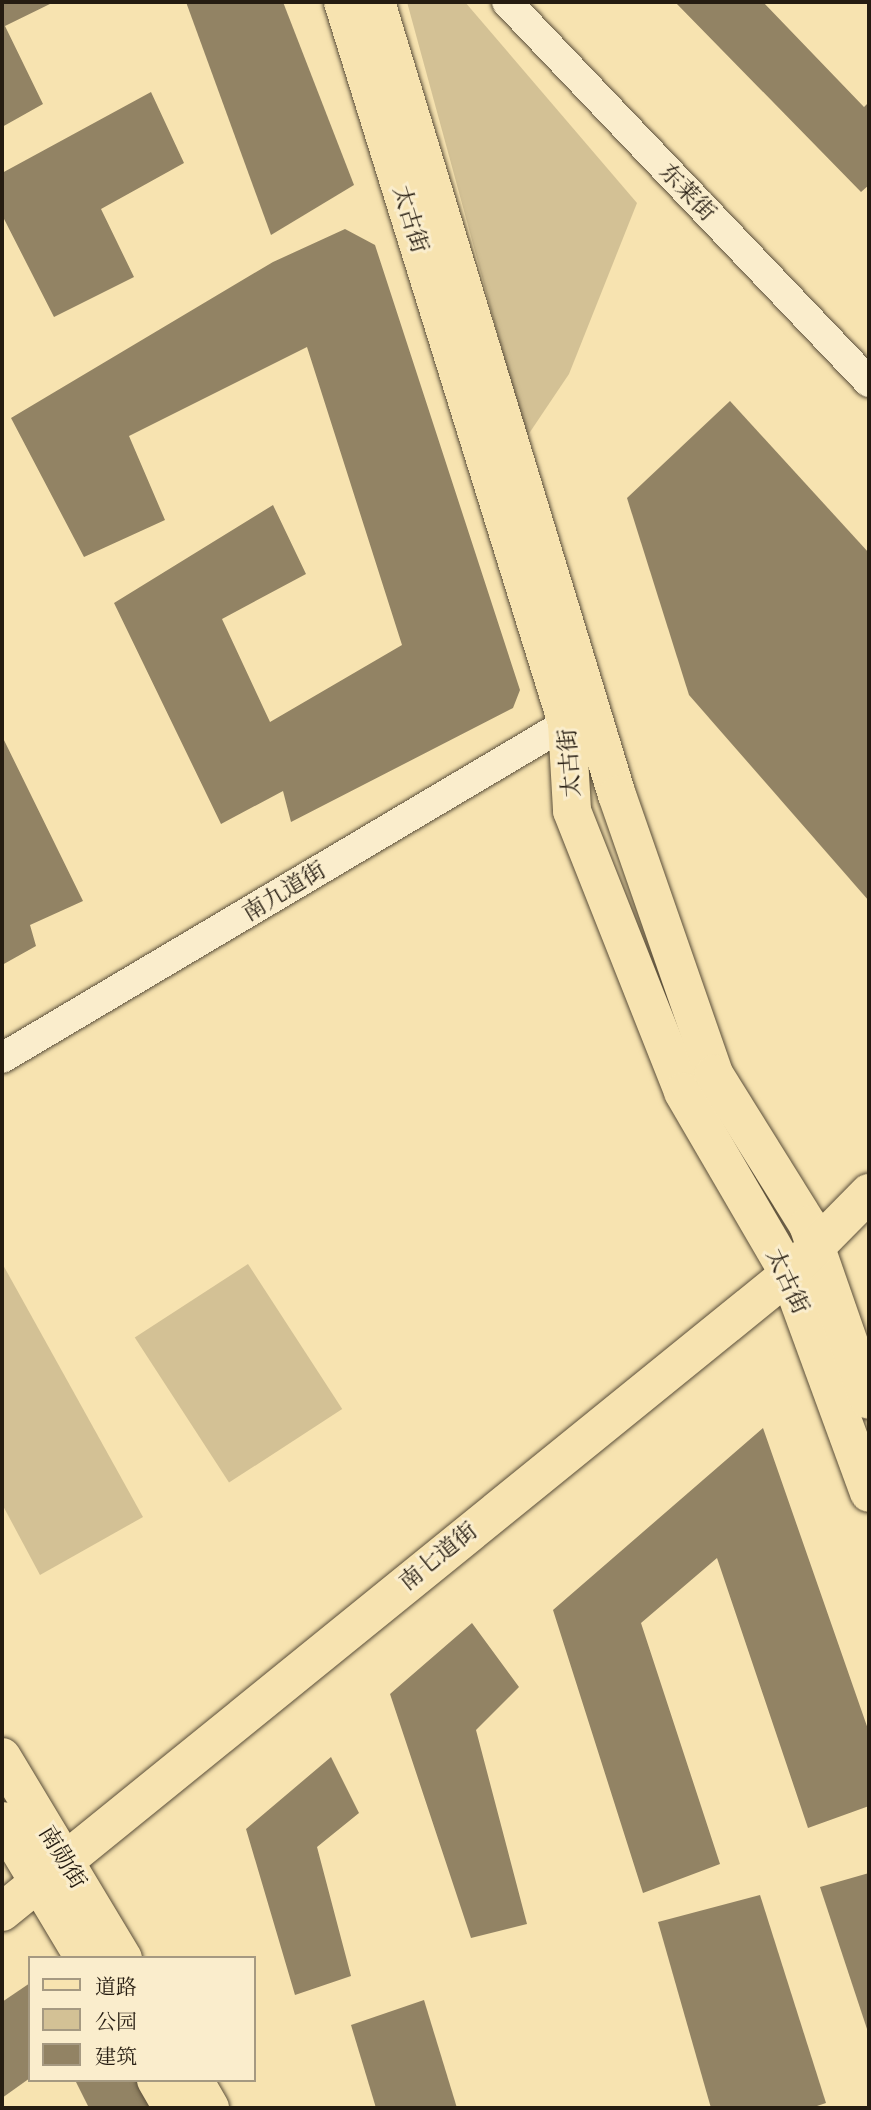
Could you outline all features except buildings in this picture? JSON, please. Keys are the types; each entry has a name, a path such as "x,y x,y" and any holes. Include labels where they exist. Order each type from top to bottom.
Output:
{"main road":[{"name":"太古街","path":"343,2 567,723 572,811 683,1092 789,1274 869,1493"},
{"name":"太古街","path":"376,2 617,795 714,1074 816,1247 869,1400"},
{"name":"南七道街","path":"2,1912 789,1274 869,1193"},
{"name":"南勋街","path":"2,1756 52,1869 83,1956"},
{"name":"南勋街","path":"2,1821 52,1869 121,1956"},
{"path":"157,2082 172,2108"},
{"path":"195,2082 210,2108"}],"street":[{"name":"东莱街","path":"507,2 869,382"},
{"name":"南九道街","path":"2,1058 567,723"}],"green space":[{"path":"407,2 465,2 637,203 569,374 526,438"},
{"path":"2,1263 143,1517 40,1575 2,1504"},
{"path":"248,1264 342,1409 229,1483 135,1338"}]}
